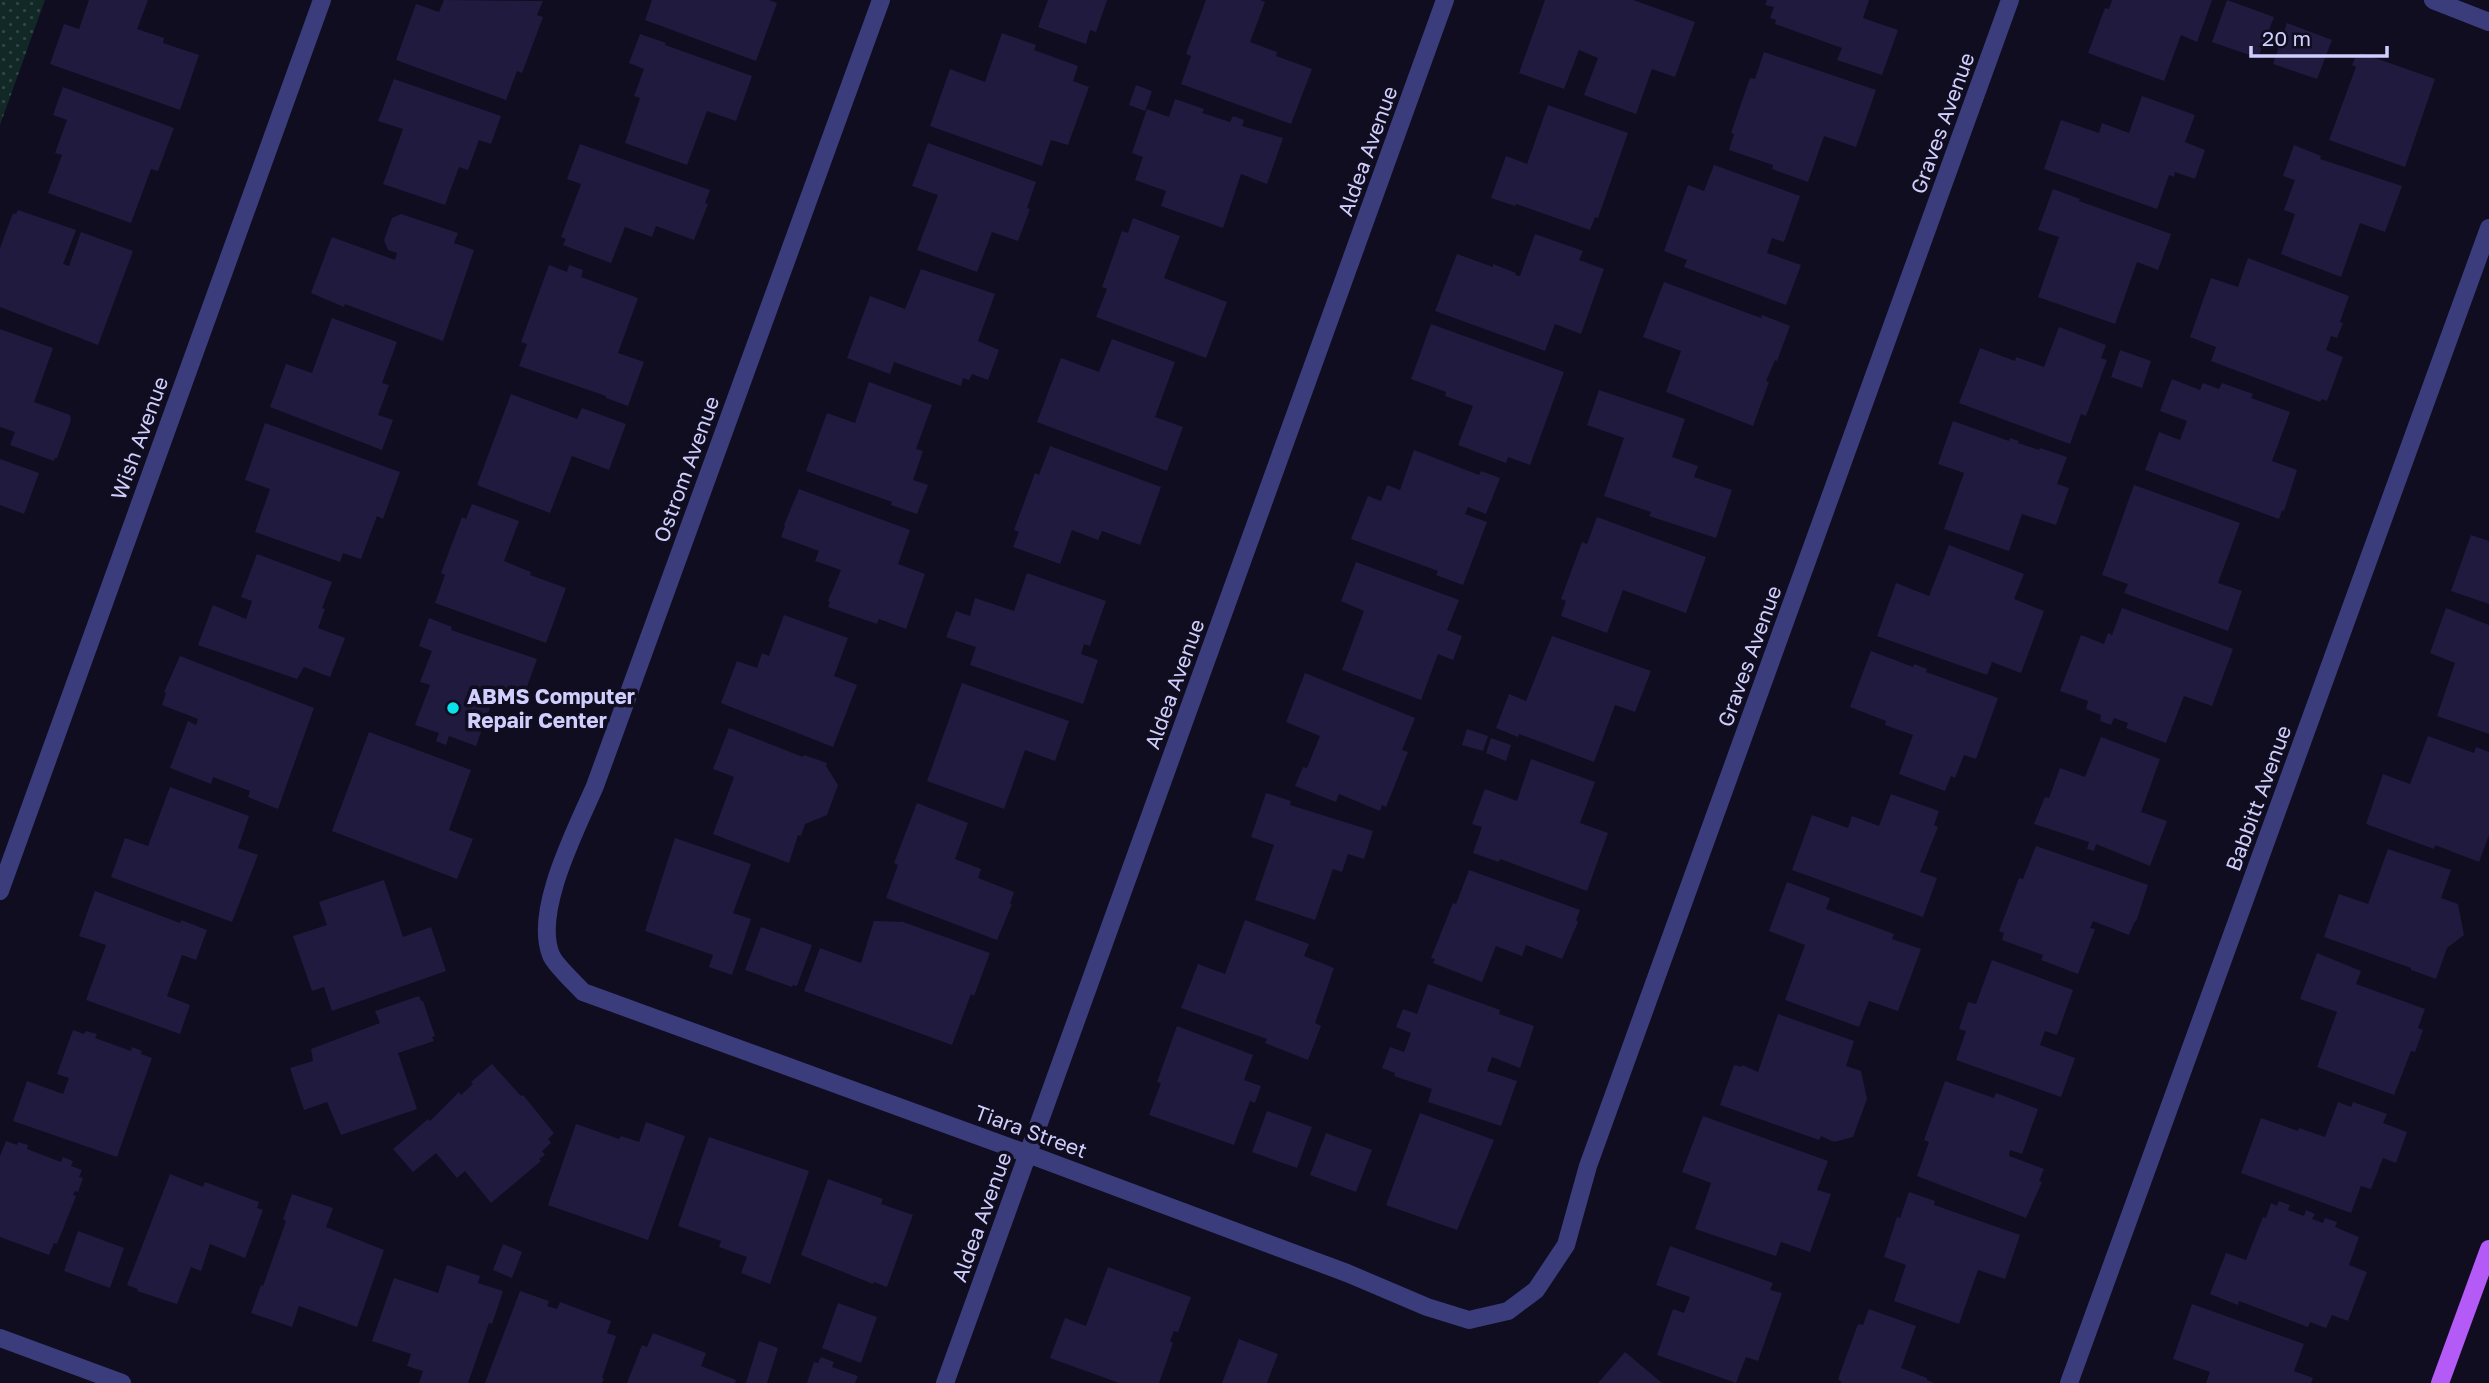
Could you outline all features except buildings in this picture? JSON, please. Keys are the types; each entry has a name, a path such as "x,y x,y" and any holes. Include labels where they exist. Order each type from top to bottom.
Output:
{"main road":[{"path":"2440,1383 2489,1249"}],"street":[{"name":"Wish Avenue","path":"0,891 322,0"},
{"name":"Ostrom Avenue","path":"551,956 546,922 556,881 595,786 881,0"},
{"name":"Aldea Avenue","path":"945,1383 1445,0"},
{"name":"Graves Avenue","path":"1508,1311 1536,1290 1566,1245 1588,1166 2010,0"},
{"path":"2433,0 2489,22"},
{"name":"Babbitt Avenue","path":"2070,1383 2489,228"},
{"name":"Tiara Street","path":"551,956 583,992 1347,1273 1427,1307 1469,1320 1508,1311"},
{"path":"0,1338 122,1383"}],"green space":[{"path":"0,0 45,0 0,125"}],"place":[{"name":"ABMS Computer Repair Center","path":"453,708"}]}
